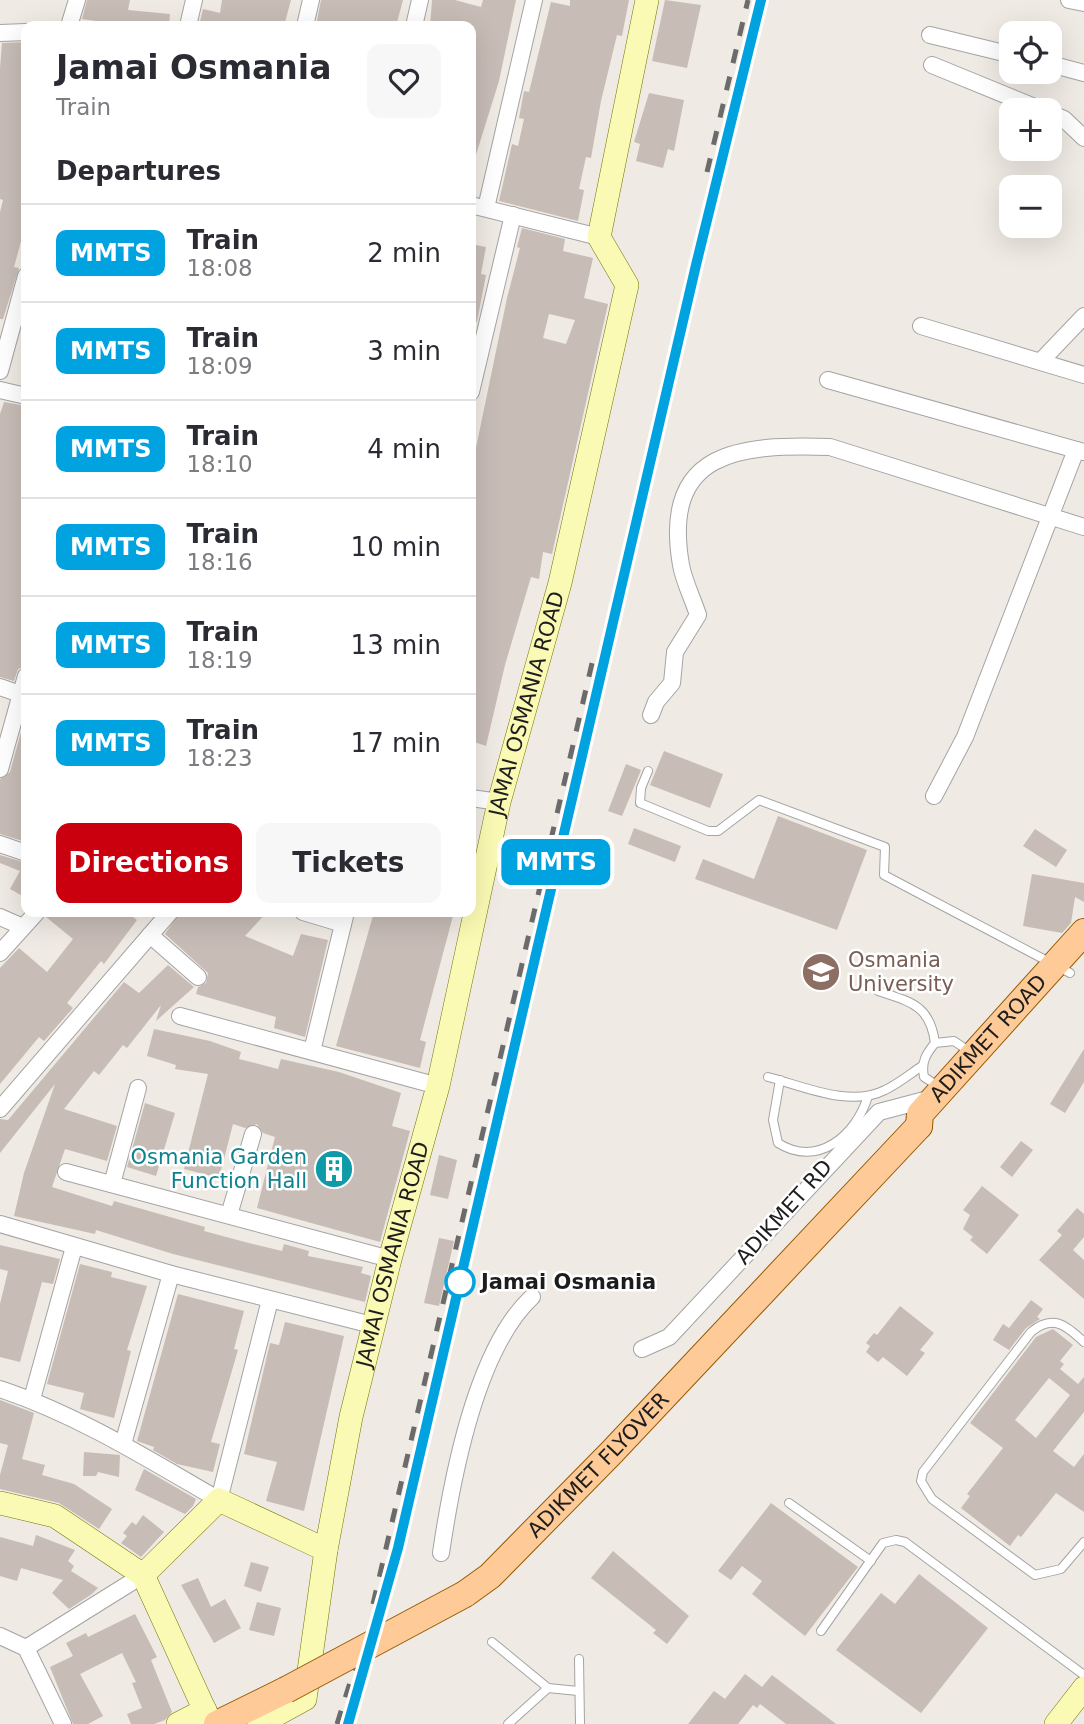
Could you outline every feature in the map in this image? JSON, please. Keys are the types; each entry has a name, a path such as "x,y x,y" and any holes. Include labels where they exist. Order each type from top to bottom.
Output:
{"main road":[{"name":"ADIKMET ROAD","path":"914,1131 931,1125 1071,965 1084,932"},
{"name":"ADIKMET ROAD","path":"914,1131 920,1114 975,1056 1071,965"},
{"name":"ADIKMET FLYOVER","path":"211,1719 388,1638 490,1576 612,1452 914,1131"}],"street":[{"path":"71,21 77,0"},
{"path":"189,21 194,0"},
{"path":"306,21 311,0"},
{"path":"415,21 420,0"},
{"path":"534,0 479,206 599,237 647,0"},
{"path":"1069,0 1084,3"},
{"path":"0,33 21,32"},
{"path":"930,35 999,52"},
{"path":"932,65 1013,98"},
{"path":"1062,67 1084,73"},
{"path":"1062,118 1084,138"},
{"path":"476,371 513,215"},
{"name":"JAMAI OSMANIA ROAD","path":"476,909 499,802 560,583 627,285 599,237"},
{"path":"0,371 21,294"},
{"path":"1041,361 1084,316"},
{"path":"921,326 1084,376"},
{"path":"828,380 1080,451 965,737 934,796"},
{"path":"0,390 21,395"},
{"path":"651,715 656,702 672,683 676,652 698,615 681,566 677,523 682,496 696,473 714,461 745,451 788,446 830,447 1084,527"},
{"path":"0,687 21,695"},
{"path":"0,769 21,705"},
{"path":"476,799 499,802"},
{"path":"0,844 21,851"},
{"path":"0,917 23,927"},
{"path":"0,953 32,917"},
{"path":"0,1109 166,917"},
{"name":"JAMAI OSMANIA ROAD","path":"259,1724 305,1699 326,1550 372,1325 438,1086 474,917"},
{"path":"312,1051 344,918"},
{"path":"150,935 198,977"},
{"path":"180,1016 438,1086"},
{"path":"112,1184 138,1088"},
{"name":"ADIKMET RD","path":"642,1349 669,1338 879,1112 941,1093"},
{"path":"229,1216 253,1134"},
{"path":"66,1172 390,1259"},
{"path":"0,1224 171,1274 372,1325"},
{"path":"32,1399 74,1247"},
{"path":"123,1444 171,1274"},
{"path":"441,1553 473,1406 500,1338 514,1313 532,1297"},
{"path":"26,1648 144,1575 219,1500 270,1300"},
{"path":"0,1389 32,1399 123,1444 219,1500 326,1550"},
{"path":"0,1503 55,1516 144,1575 211,1719 178,1724"},
{"path":"0,1636 26,1648 63,1724"},
{"path":"1056,1724 1084,1688"}],"lane":[{"path":"648,771 641,788 640,803 708,831 718,831 759,800 885,847 884,875 1071,965"},
{"path":"878,991 905,1000 923,1011 932,1023 935,1043"},
{"path":"941,1093 924,1077 922,1066 926,1054 935,1043 954,1041 975,1056"},
{"path":"768,1077 843,1096 867,1096 884,1091 922,1066"},
{"path":"780,1080 773,1120 778,1143 792,1151 812,1153 831,1147 857,1121 867,1096"},
{"path":"1084,1342 1060,1322 1050,1321 1031,1332 923,1472 921,1481 924,1490 932,1499 1034,1575 1061,1569 1084,1542"},
{"path":"789,1503 871,1561"},
{"path":"821,1631 883,1544 896,1540 905,1542 1084,1675"},
{"path":"492,1642 548,1688 578,1691"},
{"path":"579,1659 580,1724"},
{"path":"508,1724 548,1688"}],"building":[{"path":"87,0 130,0 128,10 170,14 169,21 82,19"},
{"path":"222,0 291,0 285,21 200,21 203,9 220,13"},
{"path":"321,0 403,0 397,21 317,21"},
{"path":"432,0 455,0 481,7 483,0 516,0 499,81 476,155 476,21 430,21"},
{"path":"570,0 629,0 622,36 617,35 601,101 591,158 586,157 579,189 584,190 578,221 499,201 512,144 518,146 524,119 519,118 524,91 529,92 551,2 570,6"},
{"path":"665,0 701,5 687,68 652,61"},
{"path":"21,42 21,241 14,267 19,268 3,319 0,319 0,212 3,200 0,199 2,43"},
{"path":"649,93 684,100 674,151 668,149 663,168 636,161 640,144 634,142"},
{"path":"522,228 565,239 563,251 593,258 584,298 608,304 552,554 543,552 539,579 531,577 505,665 486,746 476,743 476,448 520,248 517,247","holes":["549,314 575,320 566,344 543,338"]},
{"path":"476,245 486,247 481,274 486,275 477,322"},
{"path":"4,402 21,405 21,668 18,669 14,681 0,677 0,414"},
{"path":"21,732 21,840 0,834 0,779 10,772"},
{"path":"664,751 723,774 710,808 650,785"},
{"path":"626,764 641,770 622,816 608,811"},
{"path":"778,816 867,850 837,930 695,879 703,859 754,879"},
{"path":"634,828 681,846 675,862 628,844"},
{"path":"1035,829 1067,850 1056,867 1023,846"},
{"path":"0,855 21,861 21,895 10,889 20,871 0,863"},
{"path":"1032,874 1084,883 1084,902 1075,897 1071,923 1062,933 1023,926"},
{"path":"46,917 133,917 137,920 104,964 101,961 67,1003 73,1008 44,1041 39,1037 0,1084 0,968 19,948 47,972 73,939"},
{"path":"177,917 262,917 245,936 293,956 301,934 328,940 305,1037 274,1028 276,1017 196,994 198,987 206,983 208,973 165,934"},
{"path":"373,917 453,917 420,1040 426,1042 420,1068 336,1046"},
{"path":"168,965 194,987 156,1021 161,1005 127,1048 123,1045 99,1075 94,1071 64,1109 117,1126 107,1161 65,1149 52,1187 112,1206 114,1201 205,1227 204,1231 245,1242 282,1251 284,1244 309,1251 308,1256 363,1267 361,1273 371,1276 365,1302 173,1254 96,1230 95,1234 14,1216 24,1173 55,1084 0,1153 0,1119 8,1120 124,982 139,993"},
{"path":"154,1029 210,1041 241,1052 239,1059 278,1069 281,1059 339,1072 401,1093 392,1126 410,1131 380,1242 257,1208 275,1137 263,1133 257,1124 245,1128 233,1124 219,1178 184,1169 208,1074 175,1069 176,1065 147,1056"},
{"path":"1084,1049 1084,1082 1065,1113 1050,1104"},
{"path":"145,1103 175,1113 156,1176 127,1167"},
{"path":"1021,1141 1033,1150 1012,1177 1000,1167"},
{"path":"439,1155 457,1160 448,1199 430,1195"},
{"path":"982,1186 1019,1215 987,1254 970,1240 973,1237 963,1229 970,1215 963,1210"},
{"path":"1077,1208 1084,1214 1084,1237 1073,1250 1084,1260 1084,1299 1039,1260 1062,1235 1057,1231"},
{"path":"439,1238 454,1241 439,1306 424,1303"},
{"path":"0,1245 60,1259 53,1284 42,1282 20,1362 0,1357 0,1304 8,1271 0,1269"},
{"path":"80,1264 112,1272 111,1277 147,1286 127,1350 131,1351 114,1418 80,1409 84,1393 47,1384"},
{"path":"178,1294 244,1311 234,1349 238,1350 211,1442 220,1444 213,1472 177,1464 153,1450 154,1447 137,1441"},
{"path":"1031,1300 1043,1309 1037,1317 1040,1319 1026,1328 1009,1350 993,1340 1003,1324 1009,1328"},
{"path":"900,1306 934,1333 920,1350 925,1353 907,1376 883,1357 878,1362 866,1352 870,1346 866,1343 874,1333 877,1335"},
{"path":"285,1322 344,1336 304,1511 266,1501 277,1462 244,1454 270,1343 279,1345"},
{"path":"1053,1329 1073,1345 1060,1361 1064,1364 1060,1369 1078,1384 1084,1377 1084,1412 1053,1451 1074,1467 1084,1454 1084,1512 1056,1493 1021,1537 1018,1535 1010,1546 961,1508 970,1496 967,1494 1003,1448 970,1423 1036,1337","holes":["1049,1378 1070,1395 1036,1438 1015,1420"]},
{"path":"0,1400 34,1413 22,1459 45,1465 42,1475 74,1484 112,1509 99,1529 59,1503 0,1489 0,1475 8,1445 0,1443"},
{"path":"84,1452 120,1455 119,1477 98,1472 96,1476 83,1476"},
{"path":"144,1469 196,1499 193,1506 185,1514 135,1490"},
{"path":"771,1503 858,1567 805,1636 752,1594 762,1581 742,1566 731,1580 718,1571"},
{"path":"143,1515 164,1532 141,1557 121,1543 127,1536 123,1533 132,1522 136,1525"},
{"path":"36,1535 75,1550 68,1561 74,1566 71,1571 98,1588 69,1609 52,1593 63,1580 21,1568 17,1581 0,1576 0,1537 33,1546"},
{"path":"613,1551 689,1616 667,1644 653,1633 656,1630 591,1578"},
{"path":"251,1562 269,1567 261,1592 244,1586"},
{"path":"919,1574 988,1628 921,1713 836,1650 881,1593 895,1604"},
{"path":"198,1578 211,1607 225,1599 241,1628 214,1643 181,1585"},
{"path":"257,1602 281,1608 274,1636 249,1630"},
{"path":"135,1614 157,1657 151,1660 172,1712 165,1720 154,1724 131,1724 127,1714 142,1708 132,1683 136,1682 122,1653 80,1674 103,1716 88,1724 73,1724 50,1667 73,1656 66,1643 86,1633 88,1637"},
{"path":"745,1674 762,1687 772,1675 836,1724 786,1724 760,1704 757,1708 753,1705 738,1724 688,1724 714,1691 725,1699"}],"railway":[{"path":"707,172 748,0"},
{"path":"348,1724 398,1548 708,212 761,0"},
{"path":"373,1604 593,659"},
{"path":"337,1724 363,1641"}],"train":[{"name":"MMTS","path":"348,1724 358,1697 398,1548 696,265 761,0"}],"place":[{"name":"Osmania University","path":"821,972"},
{"name":"Osmania Garden Function Hall","path":"334,1169"},
{"name":"Jamai Osmania","path":"460,1282"}]}
